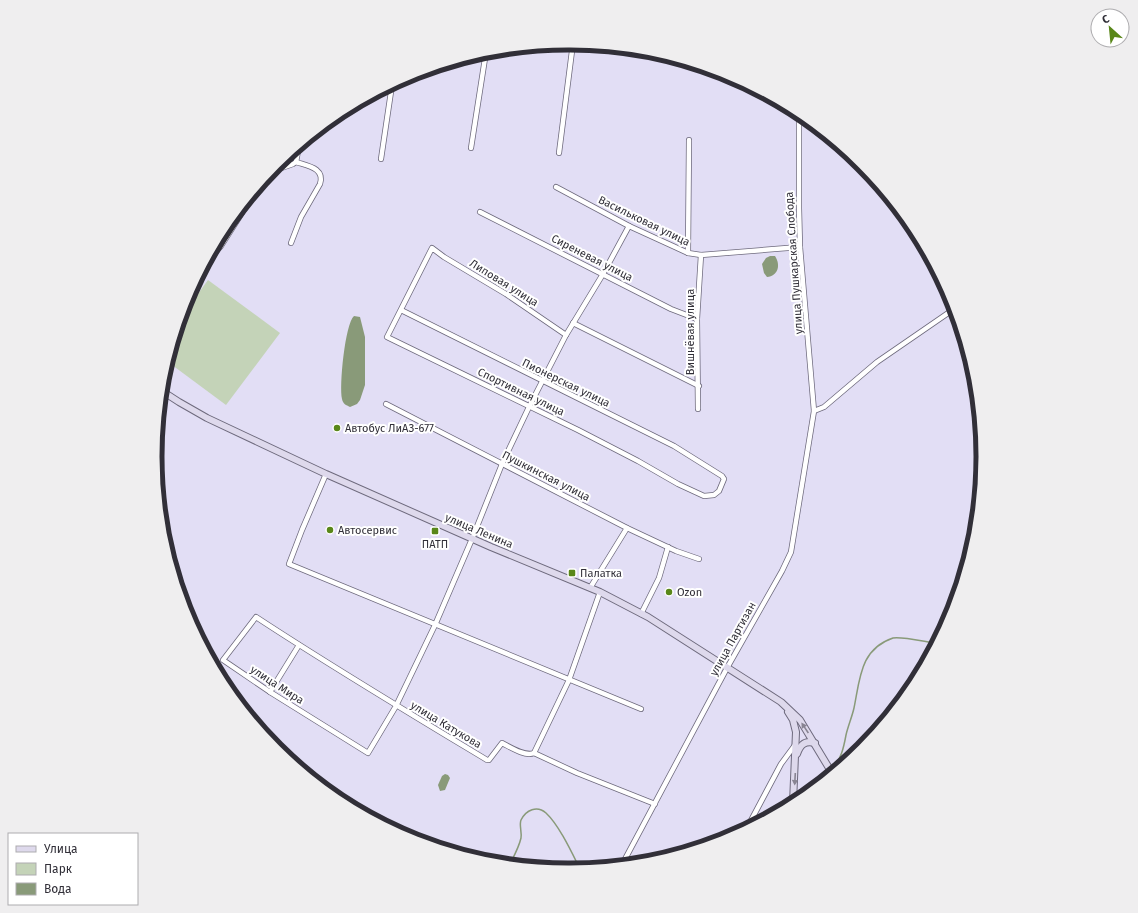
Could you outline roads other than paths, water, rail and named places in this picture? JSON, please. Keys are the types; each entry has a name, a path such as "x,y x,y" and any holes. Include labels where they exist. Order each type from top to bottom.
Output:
{"main road":[{"name":"улица Ленина","path":"167,394 207,418 326,474 472,539 600,592 641,614 780,702"},
{"path":"780,702 800,720 829,768"},
{"path":"780,702 793,720 795,726 796,756 794,795"},
{"path":"796,756 801,745 808,742 815,743"}],"street":[{"path":"559,153 572,50"},
{"path":"471,148 485,59"},
{"path":"381,159 391,91"},
{"name":"улица Пушкарская Слобода","path":"799,122 800,248 814,411"},
{"path":"688,253 689,140"},
{"path":"296,162 297,154"},
{"path":"285,166 296,162 317,170 322,178 316,192 301,217 291,243"},
{"name":"Васильковая улица","path":"556,187 629,226 688,253 701,255 800,248"},
{"name":"Сиреневая улица","path":"480,212 671,309 697,319"},
{"path":"396,706 435,626 502,464 529,407 573,322 603,274 629,226"},
{"name":"Спортивная улица","path":"432,248 400,310 388,337 631,457 678,484 704,496 714,495 719,491 724,479 722,476"},
{"name":"Липовая улица","path":"432,248 444,257 506,294 566,335"},
{"name":"Вишнёвая улица","path":"698,409 699,386 697,319 701,255"},
{"name":"Пионерская улица","path":"400,310 674,446 722,476"},
{"path":"814,411 824,407 877,362 949,312"},
{"path":"573,322 699,386"},
{"name":"Пушкинская улица","path":"386,404 627,528 668,547 699,559"},
{"name":"улица Партизан","path":"625,859 791,552 814,411"},
{"path":"326,474 289,564 435,626 641,709"},
{"path":"590,588 627,528"},
{"path":"641,614 659,578 668,547"},
{"path":"534,754 569,680 600,592"},
{"name":"улица Катукова","path":"256,617 396,706 486,760 489,760 502,743 530,755 534,754 655,804"},
{"name":"улица Мира","path":"256,617 223,660 270,692 368,753 396,706"},
{"path":"270,692 299,645"},
{"path":"751,820 781,764 796,744"}],"water":[{"path":"775,256 778,266 774,275 767,277 764,273 762,264 766,258"},
{"path":"354,316 360,317 365,337 365,385 360,400 357,404 350,407 342,401 341,382 345,342"},
{"path":"445,774 450,778 445,790 440,791 438,785 442,776"}],"waterway":[{"path":"838,761 854,708 860,676 868,657 882,643 893,638 907,638 931,642"},
{"path":"512,859 521,838 520,824 523,816 529,811 539,809 546,813 556,825 577,863"}],"place":[{"name":"Автобус ЛиАЗ-677","path":"337,428"},
{"name":"Автосервис","path":"330,530"},
{"name":"ПАТП","path":"435,531"},
{"name":"Палатка","path":"572,573"},
{"name":"Ozon","path":"669,592"}]}
